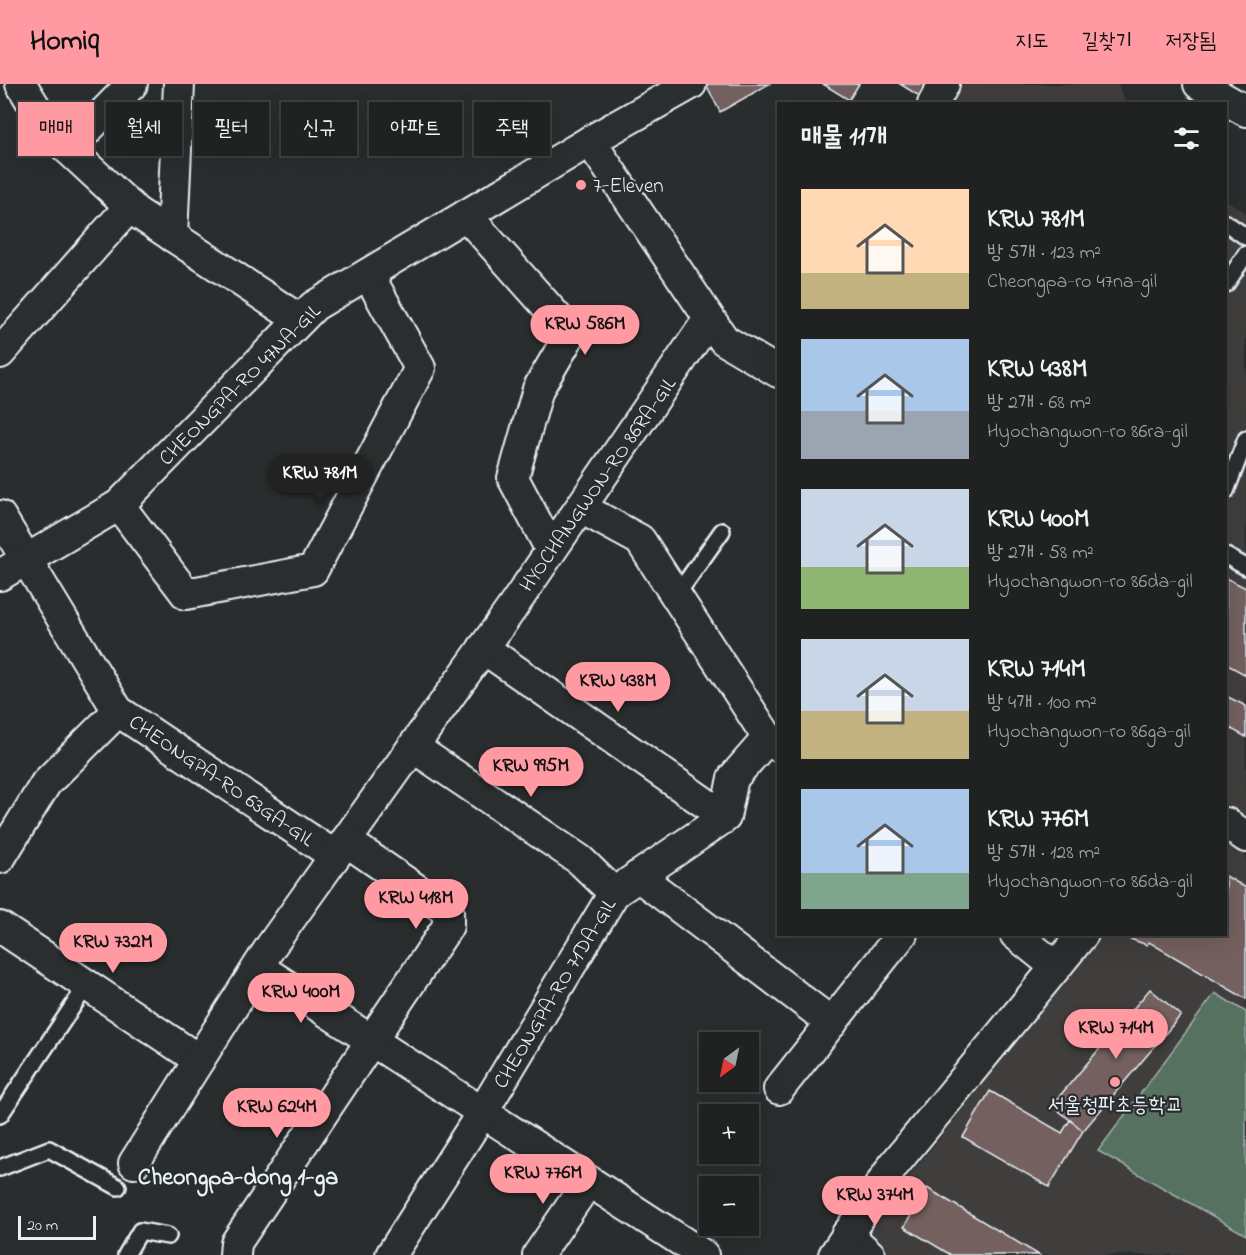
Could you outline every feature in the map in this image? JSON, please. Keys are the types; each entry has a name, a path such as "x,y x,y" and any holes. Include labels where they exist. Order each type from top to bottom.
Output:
{"street":[{"path":"21,84 32,102"},
{"path":"94,123 132,84"},
{"path":"172,236 179,84"},
{"name":"CHEONGPA-RO 47NA-GIL","path":"0,575 119,505 314,306 590,141 691,84"},
{"path":"934,102 944,84"},
{"path":"1199,84 1246,111"},
{"path":"590,141 724,340 777,371"},
{"path":"76,156 130,206 300,320"},
{"path":"0,353 130,206"},
{"path":"466,216 571,333 538,389 513,478 551,550"},
{"path":"119,505 186,594 313,570 420,368 368,274"},
{"name":"HYOCHANGWON-RO 86RA-GIL","path":"126,1175 258,968 581,508 709,319"},
{"path":"483,648 725,817 733,778 773,742 640,540 581,508"},
{"name":"CHEONGPA-RO 63GA-GIL","path":"0,516 118,711 340,849"},
{"path":"0,858 46,783 118,711"},
{"path":"413,747 580,860 626,885 832,1023"},
{"name":"CHEONGPA-RO 71DA-GIL","path":"391,1255 626,885 725,817"},
{"path":"1227,824 1246,837"},
{"path":"235,1255 236,1243 448,926 448,910 340,849"},
{"path":"0,927 199,1060"},
{"path":"779,1089 900,936"},
{"path":"1017,936 1056,967"},
{"path":"870,1255 840,1245 893,1166 1081,936"},
{"path":"258,968 693,1252"},
{"path":"538,1255 588,1182"}],"lane":[{"path":"1227,224 1246,237"},
{"path":"1227,282 1246,254"},
{"path":"1227,487 1246,439"},
{"path":"676,596 722,531"},
{"path":"1227,557 1246,567"},
{"path":"0,1115 87,985"},
{"path":"0,1168 49,1149 126,1175"},
{"path":"126,1255 140,1231 168,1236"}],"shaded area":[{"path":"958,84 1118,84 1126,102 951,102"},
{"path":"1227,201 1246,213 1246,844 1227,832"},
{"name":"서울청파초등학교","path":"1227,839 1246,852 1246,1255 892,1255 866,1230 1100,936 1227,936"}],"green space":[{"path":"1215,993 1246,1012 1246,1235 1098,1151"}],"building":[{"path":"706,84 769,84 720,112"},
{"path":"823,84 859,84 849,100"},
{"path":"900,84 934,84 924,99"},
{"path":"1227,578 1246,588 1246,675 1227,665"},
{"path":"1227,696 1246,706 1246,737 1227,727"},
{"path":"1227,877 1246,888 1246,999 1149,942 1147,945 1122,936 1227,936"},
{"path":"1150,989 1181,1015 1083,1131 1052,1105"},
{"path":"990,1091 1062,1133 1070,1120 1083,1131 1049,1187 963,1137"},
{"path":"927,1188 1039,1255 951,1255 904,1227"}],"place":[{"name":"7-Eleven","path":"581,185"},
{"name":"서울청파초등학교","path":"1115,1082"}],"district":[{"name":"Cheongpa-dong 1-ga","path":"238,1176"}]}
